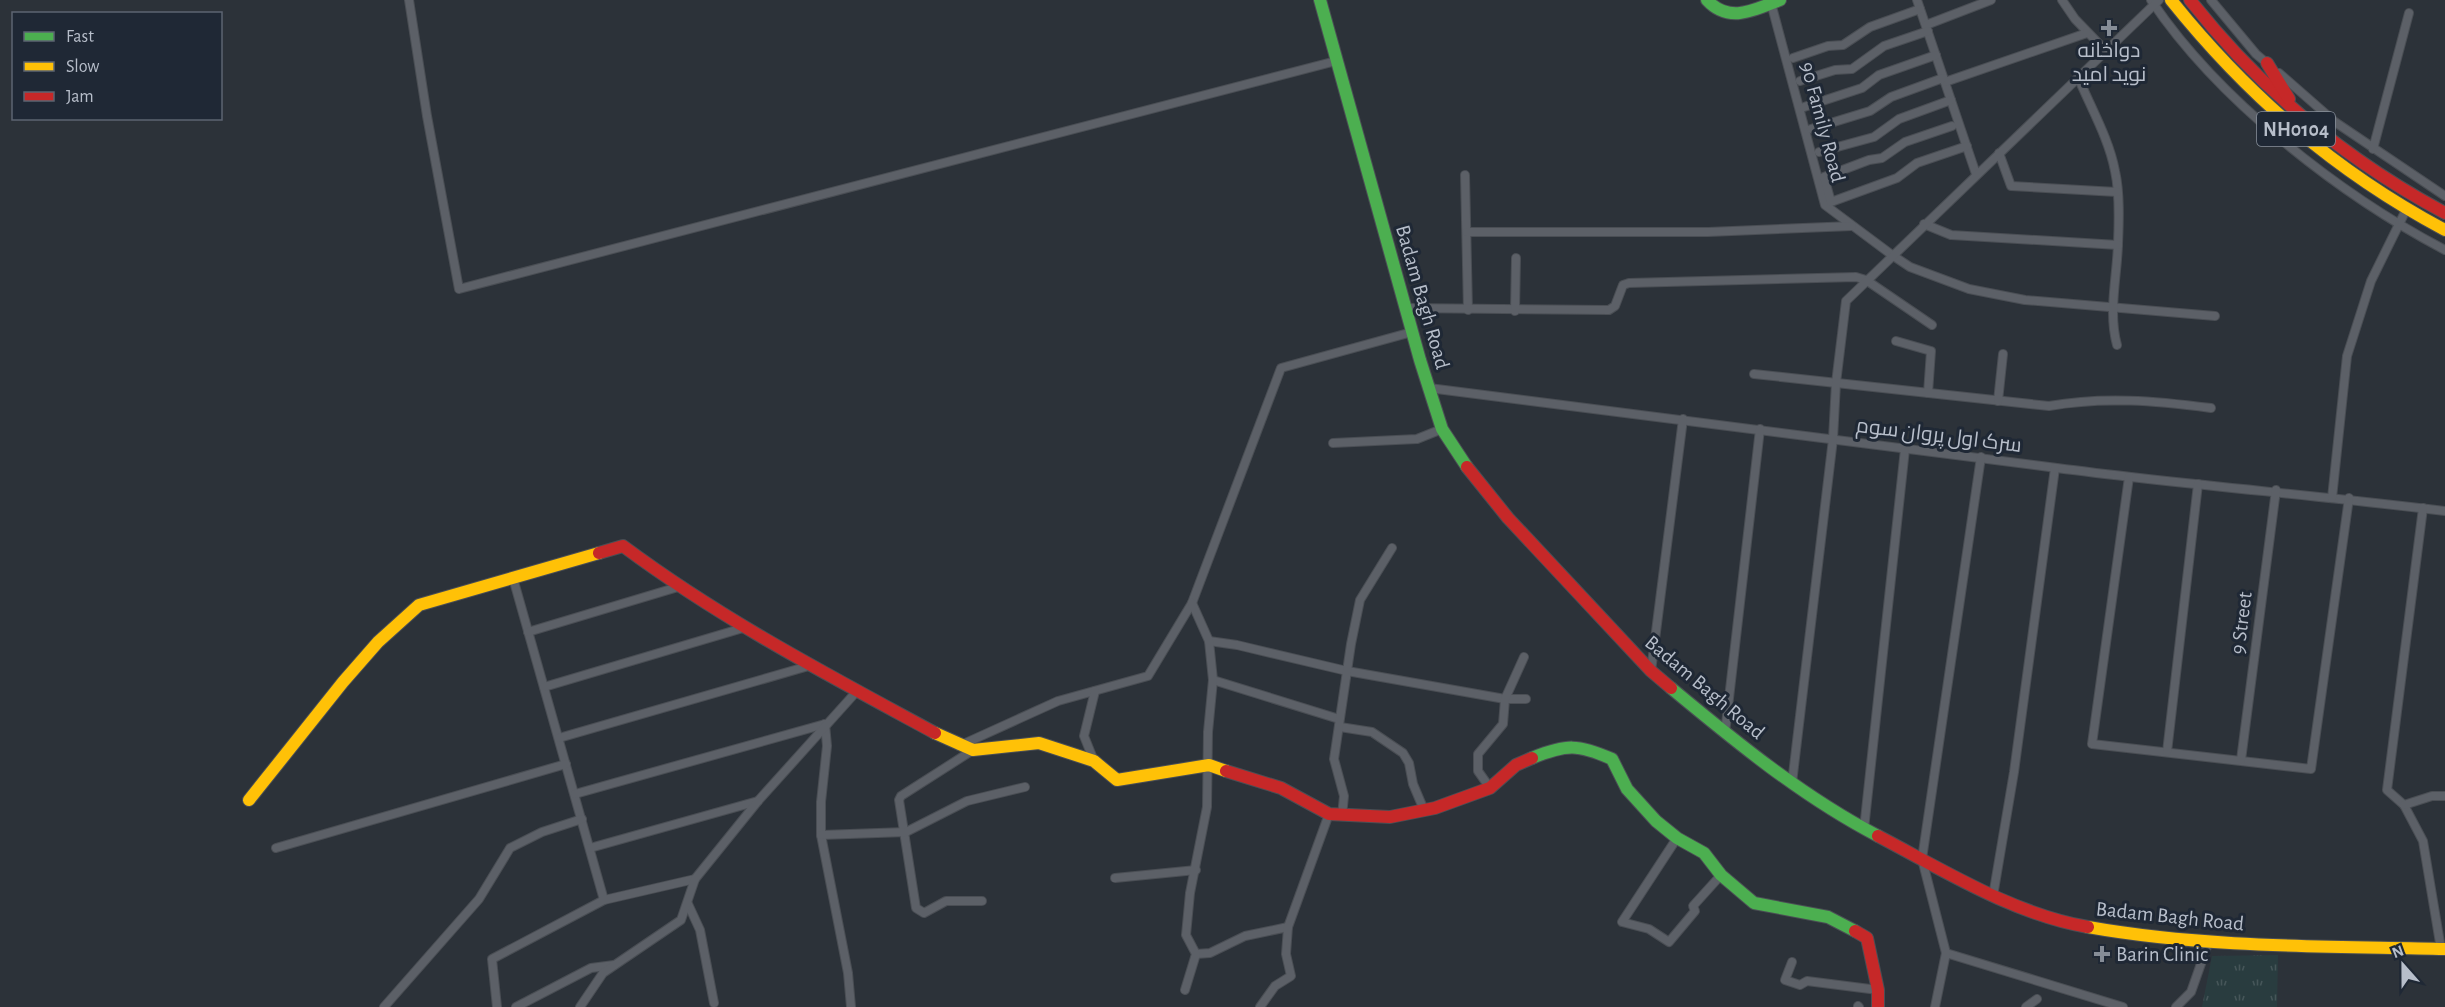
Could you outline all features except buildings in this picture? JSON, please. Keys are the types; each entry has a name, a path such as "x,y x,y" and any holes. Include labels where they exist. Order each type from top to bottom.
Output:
{"main road":[{"name":"Badam Bagh Road","path":"1320,0 1405,308 1442,429 1469,471 1508,518 1651,671 1725,733 1792,783 1864,829 1993,896 2069,924 2144,937 2443,949"},
{"name":"90 Family Road","path":"1707,0 1733,16 1775,2"},
{"name":"NH0104","path":"2170,0 2235,77 2343,169 2406,210 2445,230"},
{"name":"NH0104","path":"2190,0 2245,65 2300,117 2361,165 2413,197 2445,213"},
{"path":"2267,63 2300,117"},
{"path":"249,800 343,682 378,642 415,609 425,603 623,546 678,587 742,628 959,746 973,750 1039,743 1094,761 1117,780 1209,765 1281,788 1336,815 1390,817 1424,810 1490,788 1516,765 1552,750 1584,747 1612,759 1627,789 1656,821 1677,838 1704,853 1721,874 1754,903 1785,907 1828,917 1867,938 1878,990 1878,1007"}],"street":[{"path":"408,0 459,289 1336,61"},
{"path":"1800,81 1835,70 1852,69 1884,46 1991,0"},
{"path":"2062,0 2087,33 2105,50"},
{"path":"2211,0 2267,63 2335,122 2445,196"},
{"name":"90 Family Road","path":"1775,2 1825,205 1892,255 1910,267 1969,290 2025,300 2215,315"},
{"path":"1792,783 1833,439 1836,383 1846,301 2154,2 2217,80 2293,150 2398,225 2445,250"},
{"path":"1793,58 1828,46 1843,45 1870,27 1919,4 1976,174"},
{"path":"2373,148 2409,13"},
{"path":"1810,129 1870,111 1892,97 2087,33"},
{"path":"1804,107 1862,88 1880,75 1936,55"},
{"path":"2078,77 2110,152 2116,173 2118,245 2113,308 2117,345"},
{"path":"1819,152 1874,136 1899,119 1951,100"},
{"path":"1952,126 1905,142 1882,158 1869,160 1824,177 1831,202 1897,178 1917,163 1966,146"},
{"path":"1999,153 2011,186 2117,192"},
{"path":"1465,175 1468,310"},
{"path":"2332,498 2347,356 2370,281 2406,210"},
{"path":"1924,224 1960,236 2118,245"},
{"path":"1467,232 1708,232 1853,226"},
{"path":"1515,310 1516,258"},
{"path":"1405,308 1609,310 1615,306 1623,285 1629,283 1856,277 1866,280 1932,325"},
{"path":"959,746 1058,701 1148,676 1192,603 1281,368 1412,332"},
{"path":"1896,341 1931,351 1928,393"},
{"path":"1998,401 2003,354"},
{"path":"1754,374 2049,406 2083,400 2138,399 2211,408"},
{"name":"سرک اول پروان سوم","path":"1429,388 1683,418 2129,477 2276,490 2445,511"},
{"path":"1651,671 1683,418"},
{"path":"1333,443 1417,439 1442,429"},
{"path":"1725,733 1760,429"},
{"path":"1864,829 1905,449"},
{"path":"1935,1007 1946,953 1922,859 1982,457"},
{"path":"1993,896 2014,772 2055,468"},
{"path":"2129,477 2092,744 2311,769 2349,498"},
{"path":"2167,752 2198,484"},
{"name":"9 Street","path":"2241,760 2276,490"},
{"path":"2423,508 2387,790 2404,805 2423,842 2443,949"},
{"path":"1260,1007 1275,986 1291,976 1286,954 1288,927 1344,796 1334,759 1360,600 1392,549"},
{"path":"513,578 604,900"},
{"path":"528,632 678,587"},
{"path":"1185,990 1196,954 1186,935 1190,893 1207,807 1208,732 1213,680 1209,641 1192,603"},
{"path":"544,687 742,628"},
{"path":"1209,641 1238,645 1347,671 1505,699 1526,699"},
{"path":"1490,788 1478,771 1478,754 1503,724 1505,699 1524,657"},
{"path":"559,738 813,665"},
{"path":"1213,680 1372,732 1403,753 1409,764 1413,784 1424,810"},
{"path":"580,1007 603,973 681,920 695,879 758,801 857,691"},
{"path":"1094,761 1084,736 1095,691"},
{"path":"575,794 825,724"},
{"path":"825,724 827,746 821,802 821,835 848,973 851,1007"},
{"path":"973,750 901,796 900,805 916,908 924,913 946,901 982,901"},
{"path":"276,848 566,764"},
{"path":"821,835 906,832 967,801 1025,787"},
{"path":"2404,805 2432,796 2445,796"},
{"path":"590,848 758,801"},
{"path":"384,1007 479,899 510,848 542,832 582,819"},
{"path":"1677,838 1622,922 1649,928 1669,942 1695,911 1694,904 1721,874"},
{"path":"1115,878 1196,870"},
{"path":"497,1007 492,959 604,900 695,879"},
{"path":"688,904 700,930 714,1003"},
{"path":"1196,954 1210,953 1245,936 1288,927"},
{"path":"2176,1007 2191,992 2209,941"},
{"path":"1946,953 2123,1007"},
{"path":"1792,962 1785,980 1797,984 1807,981 1878,990"},
{"path":"516,1007 591,968 617,964"},
{"path":"2026,1007 2037,999"}],"green space":[{"path":"2278,955 2277,1007 2202,1007 2212,956"}],"traffic: fast":[{"path":"1320,0 1420,360 1442,429 1467,467"},
{"path":"1707,0 1724,12 1733,13 1751,11 1780,0"},
{"path":"1671,688 1745,748 1797,786 1850,821 1878,836"},
{"path":"1532,758 1554,750 1581,748 1612,759 1627,789 1656,821 1677,838 1704,853 1721,875 1754,903 1828,917 1855,931"}],"traffic: slow":[{"path":"2171,0 2231,68 2296,129 2367,183 2445,230"},
{"path":"249,800 343,682 378,642 419,605 599,553"},
{"path":"935,733 973,750 1039,743 1094,761 1117,780 1209,765 1226,771"},
{"path":"2088,927 2132,934 2221,942 2445,949"}],"traffic: jam":[{"path":"2190,0 2246,64 2306,120 2373,170 2445,213"},
{"path":"2267,63 2289,99"},
{"path":"1467,467 1508,518 1651,671 1671,688"},
{"path":"599,553 623,546 660,573 737,622 815,668 935,733"},
{"path":"1226,771 1281,788 1329,814 1390,817 1435,808 1490,788 1516,765 1532,758"},
{"path":"1878,836 2006,902 2060,921 2088,927"},
{"path":"1855,931 1867,938 1878,990 1878,1007"}],"place":[{"name":"دواخانه نوید امید","path":"2109,28"},
{"name":"Barin Clinic","path":"2102,954"}]}
